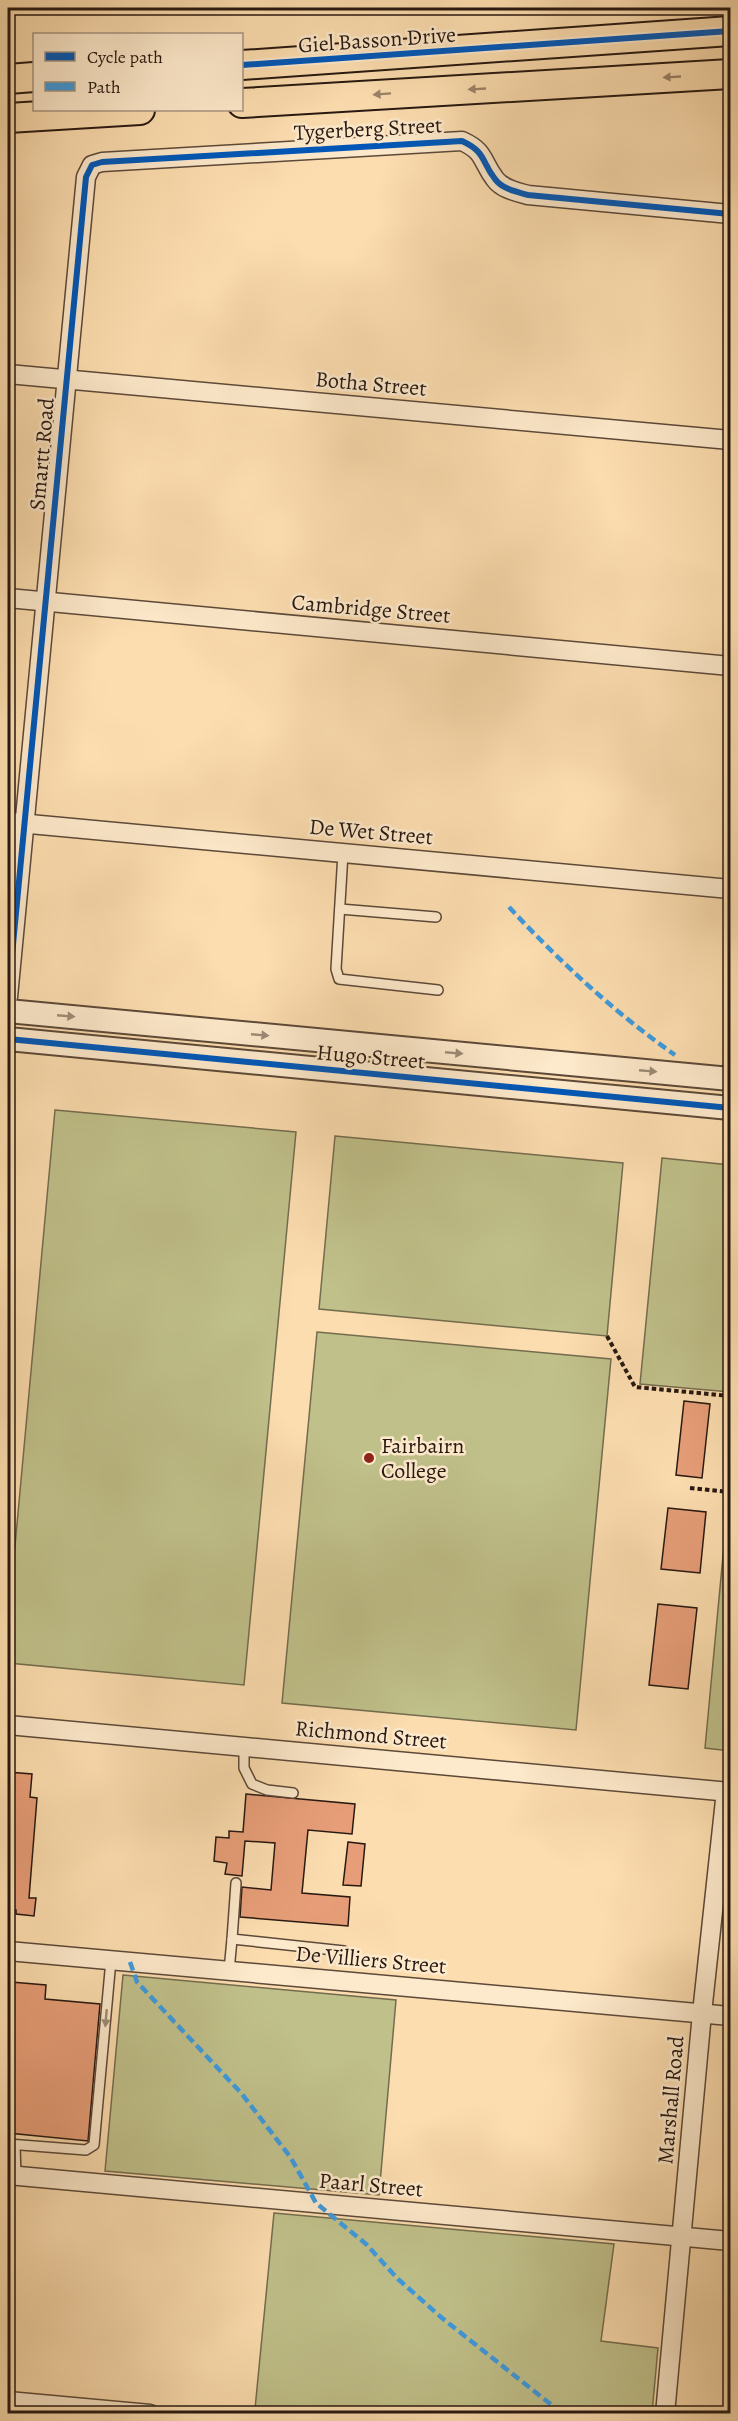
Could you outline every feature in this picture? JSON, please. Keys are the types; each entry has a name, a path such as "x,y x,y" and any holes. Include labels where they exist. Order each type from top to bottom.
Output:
{"main road":[{"name":"Giel Basson Drive","path":"243,65 730,31"},
{"path":"243,103 730,74"},
{"path":"8,79 33,77"},
{"path":"8,118 124,111"}],"street":[{"name":"Tygerberg Street","path":"92,165 102,162 462,141 477,148 495,180 509,190 528,195 730,214"},
{"name":"Smartt Road","path":"8,997 16,823 45,602 86,177 92,165"},
{"name":"Botha Street","path":"8,374 730,440"},
{"name":"Cambridge Street","path":"8,598 730,666"},
{"name":"De Wet Street","path":"16,823 730,889"},
{"name":"Hugo Street","path":"8,1011 730,1079"},
{"name":"Hugo Street","path":"8,1039 730,1108"},
{"name":"Richmond Street","path":"8,1725 728,1792"},
{"name":"Marshall Road","path":"665,2414 702,2013 728,1792"},
{"name":"De Villiers Street","path":"8,1951 730,2016"},
{"name":"Paarl Street","path":"12,2176 730,2241"},
{"path":"8,2401 150,2414"}],"lane":[{"path":"343,853 336,969 339,979 438,990"},
{"path":"340,909 436,917"},
{"path":"244,1747 244,1768 252,1784 267,1790 293,1793"},
{"path":"229,1971 236,1883"},
{"path":"232,1939 344,1951"},
{"path":"12,2176 11,2145 86,2150 94,2145 111,1960"}],"path":[{"path":"607,1336 635,1387 730,1396"},
{"path":"690,1488 730,1492"}],"green space":[{"path":"55,1110 296,1132 244,1685 8,1663 8,1622"},
{"path":"335,1136 623,1163 607,1336 319,1309"},
{"path":"662,1158 730,1165 730,1392 640,1384"},
{"path":"317,1332 611,1359 576,1730 282,1703"},
{"path":"727,1513 730,1513 730,1751 705,1748"},
{"path":"123,1975 396,2000 379,2195 105,2171"},
{"path":"274,2213 614,2244 601,2341 658,2348 652,2413 304,2414 255,2409"}],"building":[{"path":"684,1401 710,1404 702,1478 676,1475"},
{"path":"668,1508 706,1512 700,1573 661,1569"},
{"path":"658,1604 697,1608 688,1689 649,1685"},
{"path":"8,1772 32,1774 30,1797 37,1798 29,1898 36,1898 34,1916 16,1914 16,1910 8,1909 8,1861 13,1798 8,1797"},
{"path":"246,1794 355,1804 352,1834 308,1830 302,1893 350,1897 348,1926 240,1917 242,1887 271,1890 275,1843 245,1841 242,1876 225,1874 227,1863 214,1861 216,1837 229,1838 229,1831 243,1832"},
{"path":"348,1842 365,1844 361,1886 343,1885"},
{"path":"11,1982 46,1985 45,1999 100,2004 88,2141 8,2133 8,2023"}],"marked path":[{"path":"509,907 588,985 675,1055"},
{"path":"130,1962 137,1982 242,2094 291,2158 316,2203 366,2244 398,2279 442,2318 563,2414"}],"cycle path":[{"path":"243,65 730,31"},
{"path":"8,997 86,177 92,165 102,162 462,141 479,153 498,182 519,193 730,214"},
{"path":"8,1039 730,1108"}],"place":[{"name":"Fairbairn College","path":"369,1458"}]}
